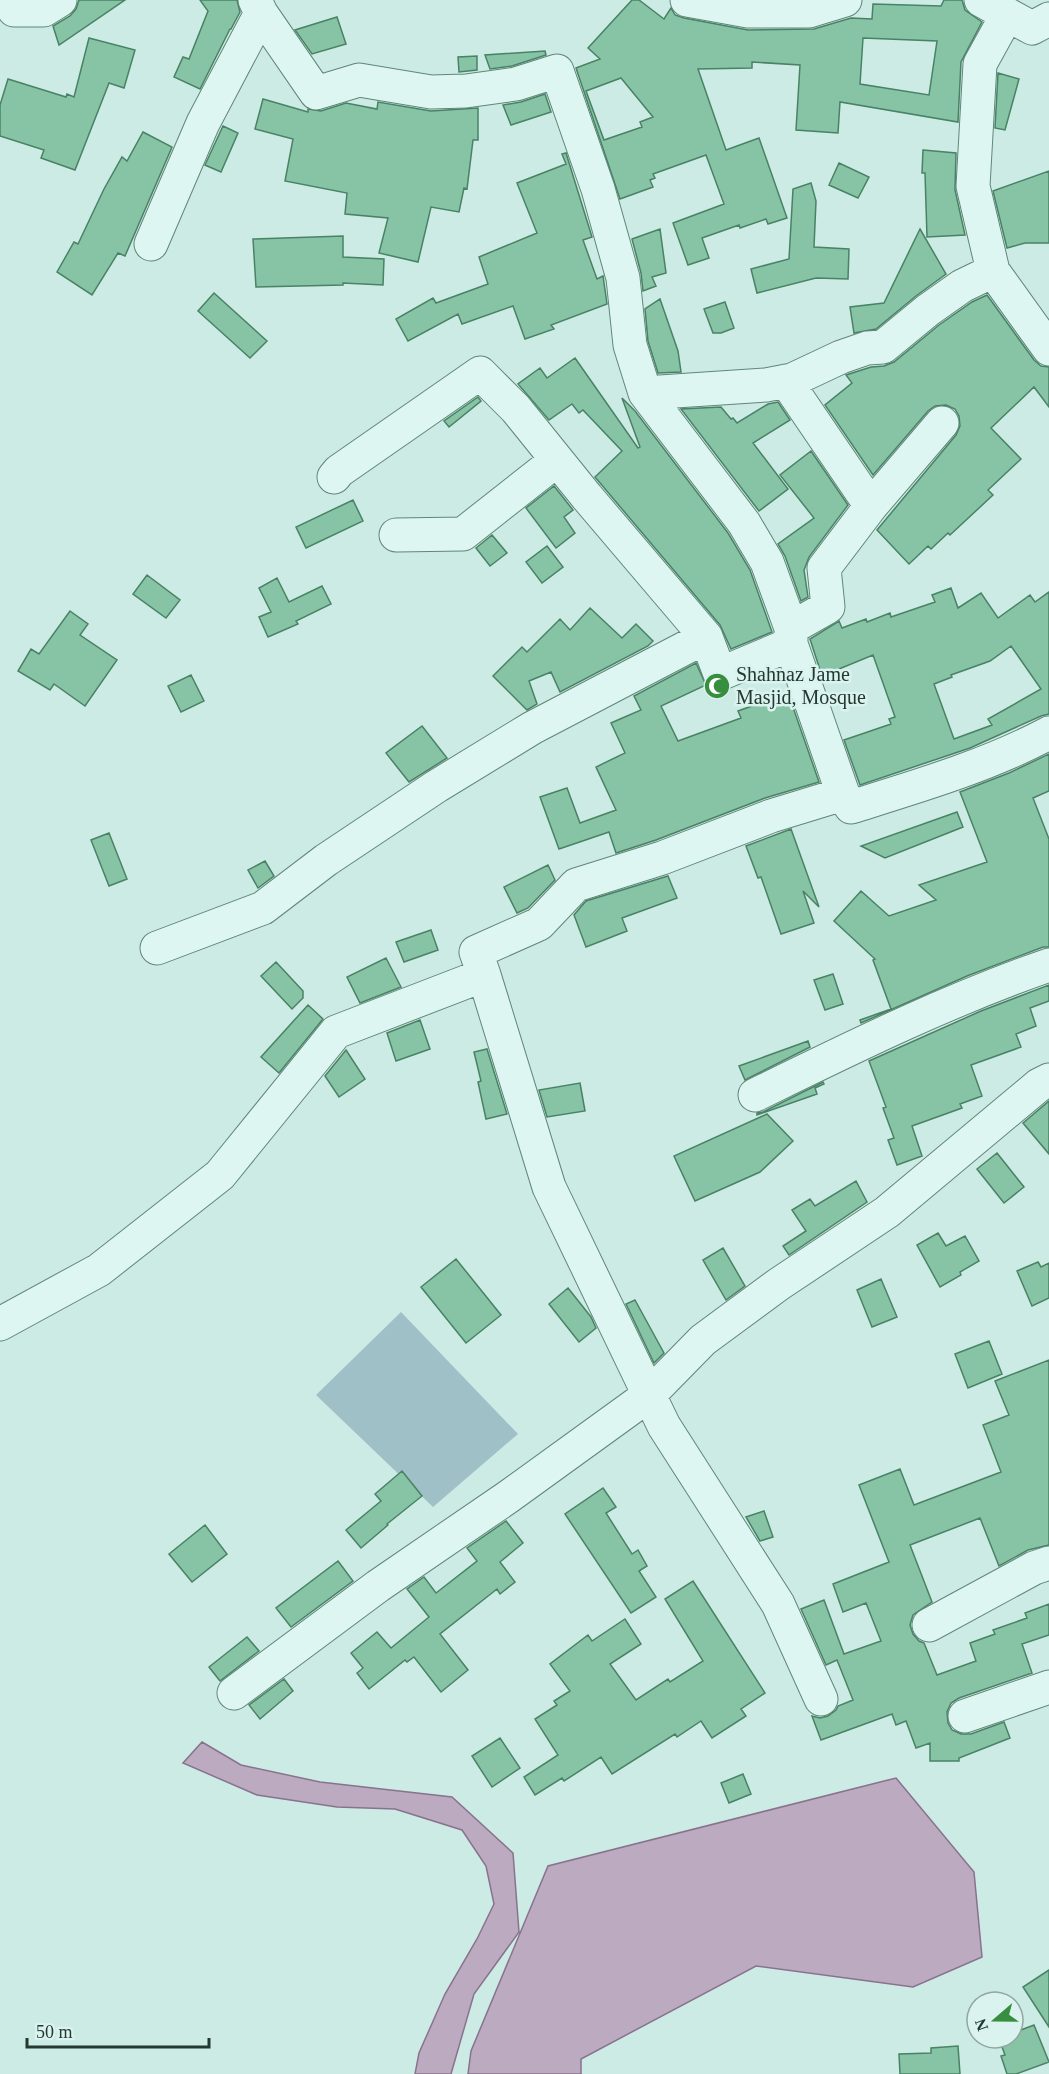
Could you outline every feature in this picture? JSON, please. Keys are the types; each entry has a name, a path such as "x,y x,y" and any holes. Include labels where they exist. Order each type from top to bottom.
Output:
{"street":[{"path":"11,0 14,10 45,10 60,0"},
{"path":"687,0 809,11 845,0"},
{"path":"151,243 203,123 258,7"},
{"path":"258,7 316,93 359,80 431,92 466,91 516,84 557,71 598,189 623,278 630,345 645,393 744,523 768,562 843,794 851,807 943,777 1049,733"},
{"path":"1049,19 1032,28 994,7 980,64 973,186 993,271 1049,349"},
{"path":"645,393 766,385 792,380 841,357 867,348 883,347 962,286 993,271"},
{"path":"334,477 339,471 480,373 516,409 706,638 720,674 791,636 828,607 824,568 871,506 942,423"},
{"path":"786,381 871,506"},
{"path":"396,535 464,534 557,460"},
{"path":"157,948 263,908 326,860 437,786 532,728 706,638"},
{"path":"821,1699 778,1604 664,1426 549,1187 476,952 539,924 576,885 662,858 771,816 843,794"},
{"path":"755,1095 874,1037 1049,964"},
{"path":"0,1324 99,1270 219,1175 336,1032 483,975"},
{"path":"234,1693 378,1586 508,1497 649,1395 703,1340 779,1284 887,1212 1039,1085 1049,1080"},
{"path":"929,1625 1034,1568 1049,1563"},
{"path":"965,1716 1049,1687"}],"shaded area":[{"path":"401,1312 518,1434 433,1507 316,1395"},
{"path":"202,1742 241,1765 320,1782 452,1797 513,1853 519,1932 474,1994 451,2074 415,2074 419,2053 445,1994 477,1939 494,1904 486,1866 462,1830 395,1809 337,1807 257,1795 183,1763"},
{"path":"896,1778 974,1872 982,1957 913,1987 756,1966 581,2059 581,2074 468,2074 471,2051 548,1866"}],"building":[{"path":"79,0 125,0 59,45 53,26 70,16"},
{"path":"200,0 237,0 240,12 200,89 174,77 183,57 189,59 208,11"},
{"path":"632,0 639,0 664,19 671,8 675,15 684,18 748,30 814,29 851,18 872,19 873,4 941,6 944,0 962,0 965,10 982,22 961,62 958,122 840,102 838,133 796,130 800,65 752,62 752,68 698,69 726,150 759,138 787,218 768,224 766,219 740,228 739,225 702,238 709,258 688,265 673,223 724,204 706,155 653,174 655,178 650,180 653,187 620,199 576,68 600,59 588,48","holes":["863,38 937,41 929,95 860,84","621,78 653,117 640,122 642,127 604,140 586,91"]},
{"path":"337,17 346,44 312,54 295,30"},
{"path":"89,38 135,50 124,88 109,83 75,170 41,158 44,150 0,136 0,105 8,79 66,97 67,94 74,97"},
{"path":"545,51 546,55 512,66 490,69 485,55"},
{"path":"477,56 477,70 459,72 458,57"},
{"path":"998,73 1019,79 1005,130 995,128"},
{"path":"545,94 551,112 511,125 503,105"},
{"path":"263,99 308,112 308,109 321,111 346,103 377,109 378,102 431,111 478,108 478,140 473,140 467,189 464,188 459,212 431,207 418,262 379,253 388,218 345,214 347,193 285,181 293,139 255,129"},
{"path":"223,126 238,133 221,172 205,165"},
{"path":"143,132 172,147 125,256 118,253 92,295 57,272 74,242 78,244 122,157 127,161"},
{"path":"923,150 956,153 955,190 965,235 927,237 925,173 922,173"},
{"path":"566,153 592,237 583,240 597,279 603,276 607,304 551,325 554,329 525,339 513,306 462,324 458,314 408,341 396,319 433,298 436,303 488,284 479,257 537,233 517,183 566,164 562,154"},
{"path":"839,163 869,177 858,198 829,185"},
{"path":"1049,171 1049,243 1025,243 1007,248 993,191"},
{"path":"811,183 816,201 814,247 849,249 848,279 816,278 757,293 751,269 789,259 793,189"},
{"path":"660,229 666,273 652,277 656,286 643,291 632,239"},
{"path":"920,229 946,274 876,329 854,333 850,307 884,303"},
{"path":"343,236 343,257 384,259 383,285 343,283 343,285 256,287 253,239"},
{"path":"214,293 267,341 250,358 198,311"},
{"path":"987,295 1034,360 1041,366 1049,367 1049,407 1034,387 991,428 1021,459 988,490 993,495 950,535 948,533 931,549 928,546 909,564 877,530 956,435 960,426 959,416 955,409 946,405 935,406 928,411 873,475 825,405 852,383 846,375 894,362 939,325 972,302"},
{"path":"660,299 678,351 681,372 658,373 648,341 645,309"},
{"path":"725,302 734,328 721,333 713,333 704,309"},
{"path":"575,358 638,448 640,447 622,398 635,411 728,533 750,570 772,632 731,649 720,625 595,477 622,451 583,410 579,413 572,404 549,420 518,384 540,368 547,378"},
{"path":"478,397 481,401 449,427 444,421"},
{"path":"778,402 790,420 753,443 788,489 759,511 681,409 721,407 737,423 768,404"},
{"path":"811,451 848,505 809,557 804,570 808,597 801,601 785,556 778,544 814,518 780,475"},
{"path":"554,486 573,510 564,517 575,533 556,548 526,508"},
{"path":"353,500 363,521 306,548 296,527"},
{"path":"492,535 507,553 490,566 476,548"},
{"path":"547,546 563,567 542,583 526,562"},
{"path":"147,575 180,600 166,618 133,594"},
{"path":"277,578 289,602 322,586 331,604 296,621 298,624 268,637 259,617 271,612 259,588"},
{"path":"951,588 958,608 981,593 998,618 1030,595 1035,602 1049,592 1049,714 970,748 860,785 844,740 891,724 889,719 895,717 873,655 822,676 810,639 839,621 842,628 890,613 891,617 935,602 932,595","holes":["1011,646 1041,689 988,719 992,725 954,739 934,684 952,677 951,675 990,661"]},
{"path":"590,608 622,638 636,624 653,641 648,646 560,692 551,672 529,681 537,704 527,710 493,676 522,647 527,652 560,619 570,630"},
{"path":"70,611 88,624 80,635 117,660 85,706 54,684 50,690 18,671 31,649 39,654"},
{"path":"696,663 706,685 661,706 678,741 741,718 738,711 788,693 819,782 765,798 616,853 609,832 559,849 540,797 567,788 580,823 616,810 596,767 625,753 611,723 641,710 634,696"},
{"path":"191,675 204,701 181,712 168,686"},
{"path":"422,726 447,758 409,782 386,753"},
{"path":"1049,754 1049,791 1033,798 1049,839 1049,947 1043,947 967,976 861,1023 860,1020 891,1009 873,960 875,959 834,921 861,891 889,916 936,900 919,885 987,862 960,792"},
{"path":"957,812 963,827 885,858 861,846"},
{"path":"791,829 819,907 803,891 814,923 781,934 761,877 758,878 746,846"},
{"path":"109,833 127,879 109,886 91,840"},
{"path":"265,861 274,876 258,888 248,870"},
{"path":"548,865 555,880 528,908 517,913 504,887"},
{"path":"668,876 677,898 622,918 627,931 586,947 574,915 586,901"},
{"path":"431,930 438,950 404,962 396,942"},
{"path":"386,958 401,987 360,1003 347,977"},
{"path":"276,962 303,991 303,998 292,1009 261,976"},
{"path":"833,974 843,1004 825,1010 814,980"},
{"path":"1049,985 1049,1001 1030,1008 1036,1026 1016,1034 1021,1047 971,1065 982,1096 960,1104 962,1108 912,1126 922,1156 897,1165 888,1140 894,1138 883,1108 886,1107 869,1061 981,1011"},
{"path":"308,1005 323,1019 279,1073 261,1057"},
{"path":"420,1020 430,1049 396,1061 387,1033"},
{"path":"808,1041 810,1047 745,1080 739,1066"},
{"path":"487,1049 507,1114 486,1119 474,1052"},
{"path":"346,1050 365,1079 339,1097 325,1076"},
{"path":"823,1082 824,1084 815,1088 817,1094 757,1115 757,1113"},
{"path":"580,1083 585,1111 547,1117 539,1090"},
{"path":"1049,1101 1049,1154 1023,1123"},
{"path":"767,1114 793,1141 760,1172 695,1201 674,1156"},
{"path":"997,1153 1024,1187 1004,1203 977,1169"},
{"path":"856,1181 867,1202 789,1255 783,1246 806,1231 792,1210 810,1199 815,1206"},
{"path":"938,1233 946,1246 965,1236 979,1261 940,1287 917,1245"},
{"path":"723,1248 745,1286 726,1300 703,1260"},
{"path":"456,1259 501,1315 466,1343 421,1287"},
{"path":"1038,1262 1041,1267 1049,1263 1049,1298 1032,1306 1017,1271"},
{"path":"881,1279 897,1317 872,1327 857,1290"},
{"path":"568,1288 591,1317 596,1328 579,1342 549,1304"},
{"path":"635,1300 664,1353 654,1363 626,1304"},
{"path":"989,1341 1002,1374 968,1388 955,1354"},
{"path":"1049,1360 1049,1545 1028,1550 999,1566 980,1518 910,1545 932,1602 913,1615 910,1625 913,1634 924,1643 937,1675 976,1661 970,1643 995,1634 993,1630 1027,1618 1025,1613 1049,1604 1049,1635 1022,1644 1032,1673 959,1698 951,1703 947,1712 948,1723 952,1730 961,1734 971,1734 1004,1722 1010,1738 959,1758 959,1761 930,1761 930,1743 916,1748 906,1721 896,1725 892,1714 821,1740 812,1716 820,1718 828,1716 838,1706 853,1700 837,1660 826,1665 801,1609 824,1600 844,1654 881,1641 866,1603 843,1612 833,1584 889,1562 859,1485 900,1469 914,1505 1001,1472 983,1425 1009,1415 995,1381"},
{"path":"402,1471 422,1496 361,1548 346,1530 381,1501 375,1494"},
{"path":"603,1488 616,1507 606,1513 632,1554 638,1550 647,1566 639,1571 656,1597 631,1613 565,1514"},
{"path":"764,1511 773,1537 760,1541 746,1517"},
{"path":"506,1521 523,1543 500,1562 515,1582 500,1594 497,1589 440,1634 468,1670 441,1692 414,1657 407,1662 405,1660 369,1689 357,1673 363,1668 351,1653 377,1632 391,1648 429,1617 407,1589 424,1577 436,1593 477,1561 467,1548"},
{"path":"205,1525 227,1554 192,1582 169,1554"},
{"path":"338,1561 353,1581 291,1627 276,1608"},
{"path":"693,1581 765,1693 741,1709 746,1716 712,1738 701,1721 677,1737 675,1734 612,1774 601,1757 564,1781 562,1778 535,1795 524,1777 558,1755 535,1719 557,1705 554,1701 570,1691 550,1664 588,1635 592,1641 625,1619 641,1644 610,1664 636,1700 668,1679 670,1682 703,1661 665,1599"},
{"path":"247,1637 259,1651 220,1681 209,1667"},
{"path":"284,1679 293,1691 260,1719 249,1705"},
{"path":"500,1738 520,1768 492,1787 472,1756"},
{"path":"743,1774 751,1794 729,1803 721,1783"},
{"path":"1049,1970 1049,2027 1025,1990 1023,1987"},
{"path":"1034,2025 1049,2062 1016,2074 1007,2074 1001,2056 1005,2055 1003,2050 1025,2050 1025,2028"},
{"path":"958,2046 960,2074 900,2074 899,2054 931,2053 931,2048"}],"place":[{"name":"Shahnaz Jame Masjid, Mosque","path":"717,686"}]}
